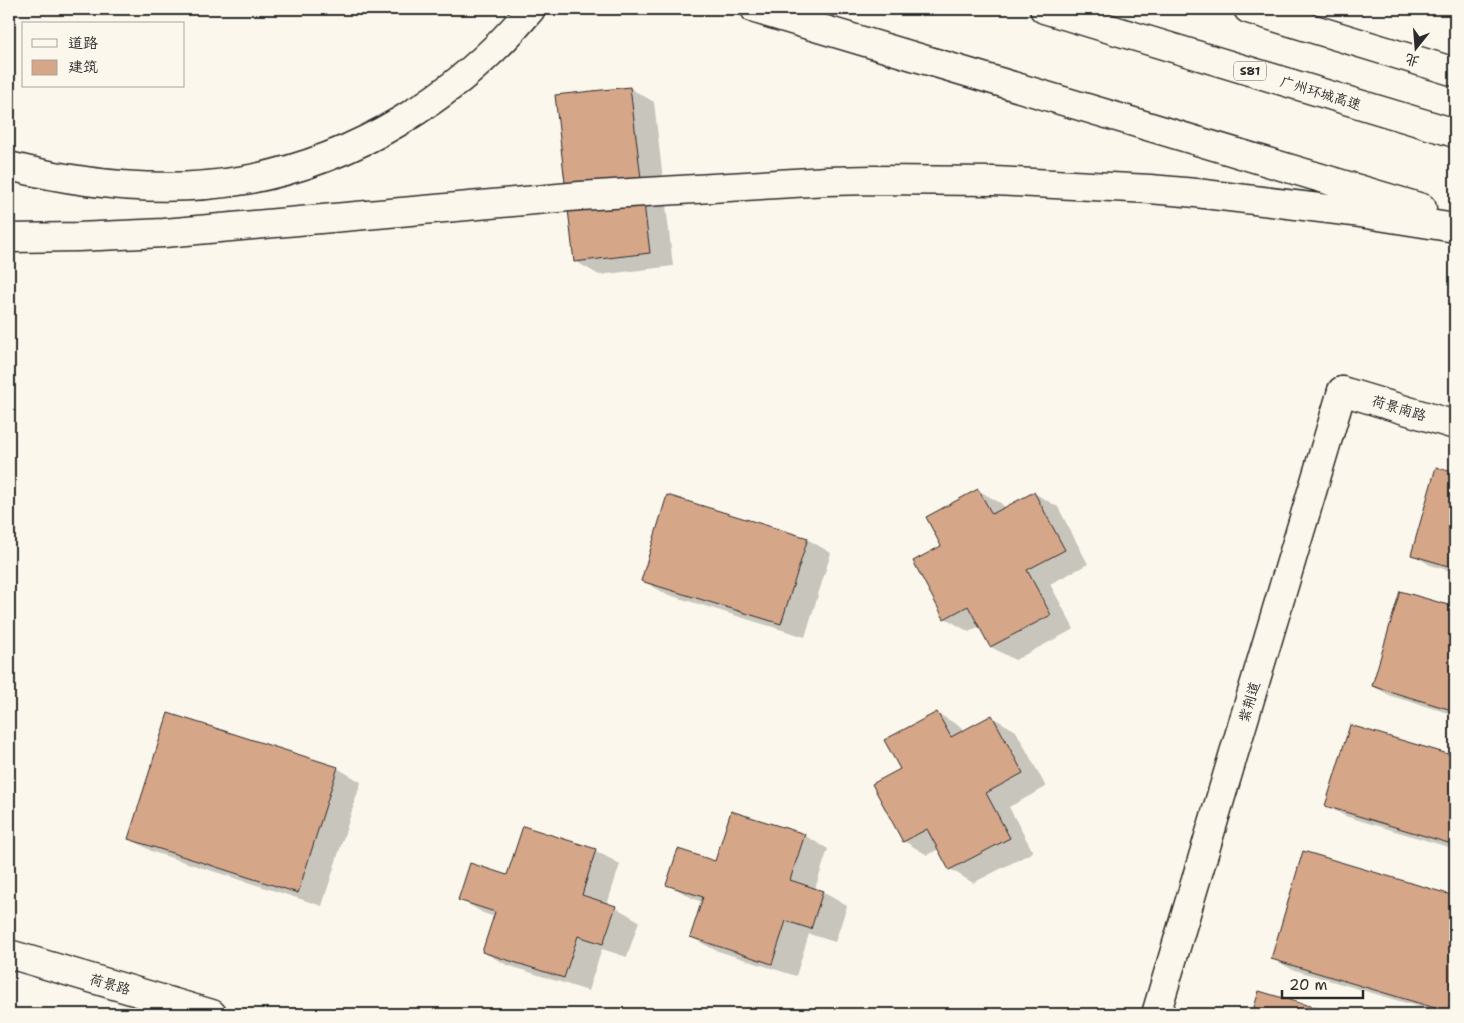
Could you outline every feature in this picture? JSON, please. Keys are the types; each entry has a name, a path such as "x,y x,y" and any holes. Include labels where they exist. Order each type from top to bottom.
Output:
{"main road":[{"path":"9,166 39,174 75,180 176,187 245,180 305,165 334,154 390,127 444,92 497,47 531,9"},
{"path":"755,9 1455,218"},
{"name":"广州环城高速","path":"1044,9 1455,133"},
{"path":"1248,9 1455,72"},
{"path":"9,238 164,233 580,196 817,182 890,180 994,181 1110,186 1196,193 1353,212 1455,228"},
{"name":"荷景南路","path":"1342,391 1455,426"},
{"name":"紫荆道","path":"1156,1014 1342,391"},
{"name":"荷景路","path":"9,954 212,1014"}],"building":[{"path":"630,87 650,253 574,262 555,95"},
{"path":"1436,467 1455,473 1455,568 1411,555"},
{"path":"978,489 992,514 1034,492 1065,550 1027,570 1051,615 990,647 968,606 944,619 913,561 941,546 926,517"},
{"path":"667,495 808,538 781,624 641,581"},
{"path":"1400,591 1455,607 1455,711 1372,686"},
{"path":"937,712 951,737 992,715 1023,773 986,793 1010,838 949,870 927,829 903,842 872,784 900,769 884,740"},
{"path":"168,713 338,767 298,893 128,839"},
{"path":"1350,725 1455,756 1455,845 1325,806"},
{"path":"731,811 805,834 790,880 823,891 811,929 786,921 772,964 690,937 703,897 666,885 678,849 715,861"},
{"path":"523,826 596,849 582,895 616,906 603,944 578,936 564,978 482,952 495,912 458,900 470,863 507,875"},
{"path":"1303,851 1455,896 1455,1014 1271,959"},
{"path":"1259,991 1337,1014 1252,1014"}]}
